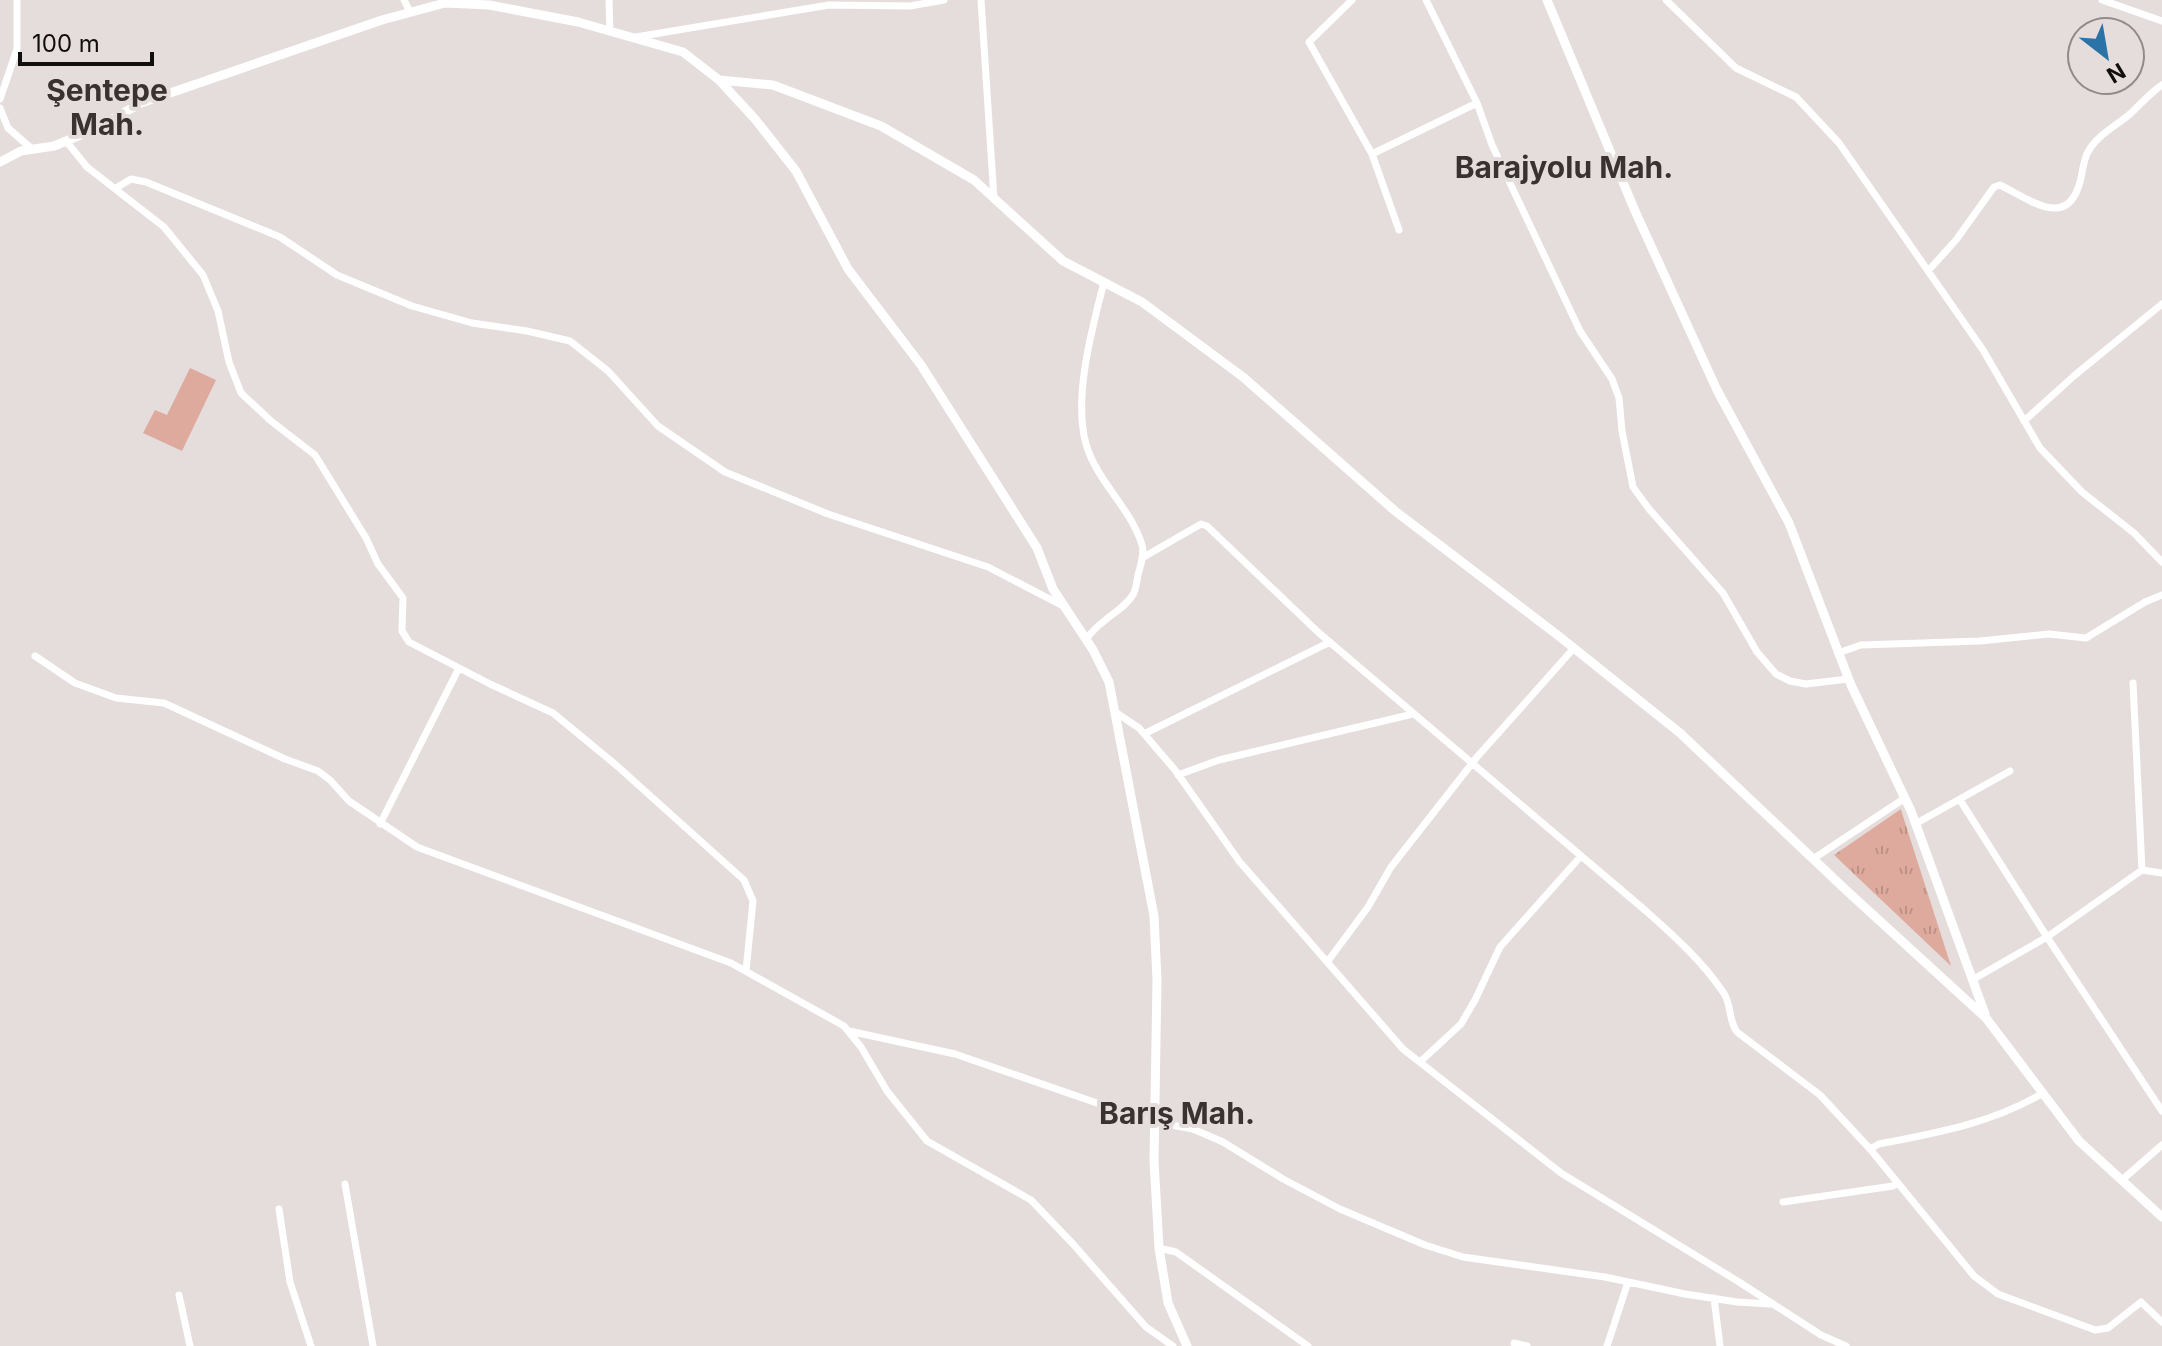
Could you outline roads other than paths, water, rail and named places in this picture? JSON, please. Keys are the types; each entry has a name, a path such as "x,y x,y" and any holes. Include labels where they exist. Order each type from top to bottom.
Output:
{"street":[{"path":"0,99 17,49 17,0"},
{"path":"404,0 410,12"},
{"path":"609,0 610,31"},
{"path":"634,37 829,5 910,6 944,0"},
{"path":"981,0 994,199"},
{"path":"1352,0 1309,42 1372,154 1399,230"},
{"path":"1426,0 1477,103 1492,145 1580,331 1612,379 1619,398 1633,487 1723,593 1757,652 1776,674 1806,684 1848,679"},
{"path":"1547,0 1635,211 1717,390 1789,523 1848,679 1905,798 1986,1018"},
{"path":"1666,0 1736,68 1796,97 1839,143 1983,350 2040,448 2082,492 2134,533 2162,562"},
{"path":"2102,0 2162,21"},
{"path":"0,162 21,151 54,146 95,129 141,103 382,20 445,3 488,2 634,37 683,52 719,80 796,171 848,269 921,365 1037,548 1053,589 1086,639 1109,682 1154,916 1157,980 1154,1161 1159,1248 1168,1303 1187,1346"},
{"path":"719,80 773,85 881,126 974,180 1063,261 1142,302 1243,377 1395,511 1680,733 1986,1018 2079,1141 2162,1217"},
{"path":"1928,271 1956,240 1994,187 2000,185 2052,209 2064,208 2072,203 2080,186 2087,153 2099,138 2162,85"},
{"path":"1372,154 1477,103"},
{"path":"0,108 8,128 32,149"},
{"path":"66,141 87,167 164,227 203,275 218,311 229,362 241,393 315,455 366,538 378,564 403,598 402,631 409,642 553,713 744,880 753,901 746,971"},
{"path":"116,188 131,179 146,182 280,237 337,275 412,306 472,323 570,341 608,371 658,426 725,472 828,514 988,567 1065,607"},
{"path":"1086,639 1124,606 1134,593 1143,547 1094,466 1081,419 1093,326 1104,282"},
{"path":"2024,421 2162,304"},
{"path":"1142,558 1201,524 1207,526 1330,642 1694,955 1725,993 1731,1022 1737,1032 1813,1088 1870,1149 1983,1285 1998,1294 2098,1330 2108,1328 2141,1302 2162,1322"},
{"path":"1838,653 1861,645 1980,641 2049,634 2086,638 2162,595"},
{"path":"1144,734 1330,642"},
{"path":"1328,961 1368,907 1391,867 1472,763 1574,648"},
{"path":"35,656 75,683 116,698 164,703 318,771 349,801 417,847 731,963 844,1026 861,1047 887,1091 927,1141 1031,1200 1146,1327 1173,1346"},
{"path":"380,824 459,668"},
{"path":"2133,683 2142,870"},
{"path":"1115,712 1139,728 1178,775 1239,861 1403,1049 1561,1173 1821,1335 1846,1346"},
{"path":"1178,775 1219,760 1413,714"},
{"path":"1915,824 2010,771"},
{"path":"1813,859 1905,798"},
{"path":"1960,800 2162,1111"},
{"path":"1420,1062 1461,1024 1500,947 1581,856"},
{"path":"1972,980 2047,937 2142,870 2162,873"},
{"path":"849,1031 955,1054 1155,1122 1193,1129 1223,1142 1340,1209 1425,1245 1463,1257 1714,1298 1772,1304"},
{"path":"1870,1149 1879,1144 1977,1122 2012,1110 2043,1093"},
{"path":"2122,1180 2162,1145"},
{"path":"1783,1202 1897,1183"},
{"path":"345,1184 373,1346"},
{"path":"279,1209 290,1282 311,1346"},
{"path":"1159,1248 1176,1252 1308,1346"},
{"path":"1607,1346 1628,1282"},
{"path":"179,1295 190,1346"},
{"path":"1714,1298 1720,1346"},
{"path":"1514,1343 1527,1346"}],"district":[{"name":"Şentepe Mah.","path":"107,107"},
{"name":"Barajyolu Mah.","path":"1564,167"},
{"name":"Barış Mah.","path":"1177,1113"}]}
